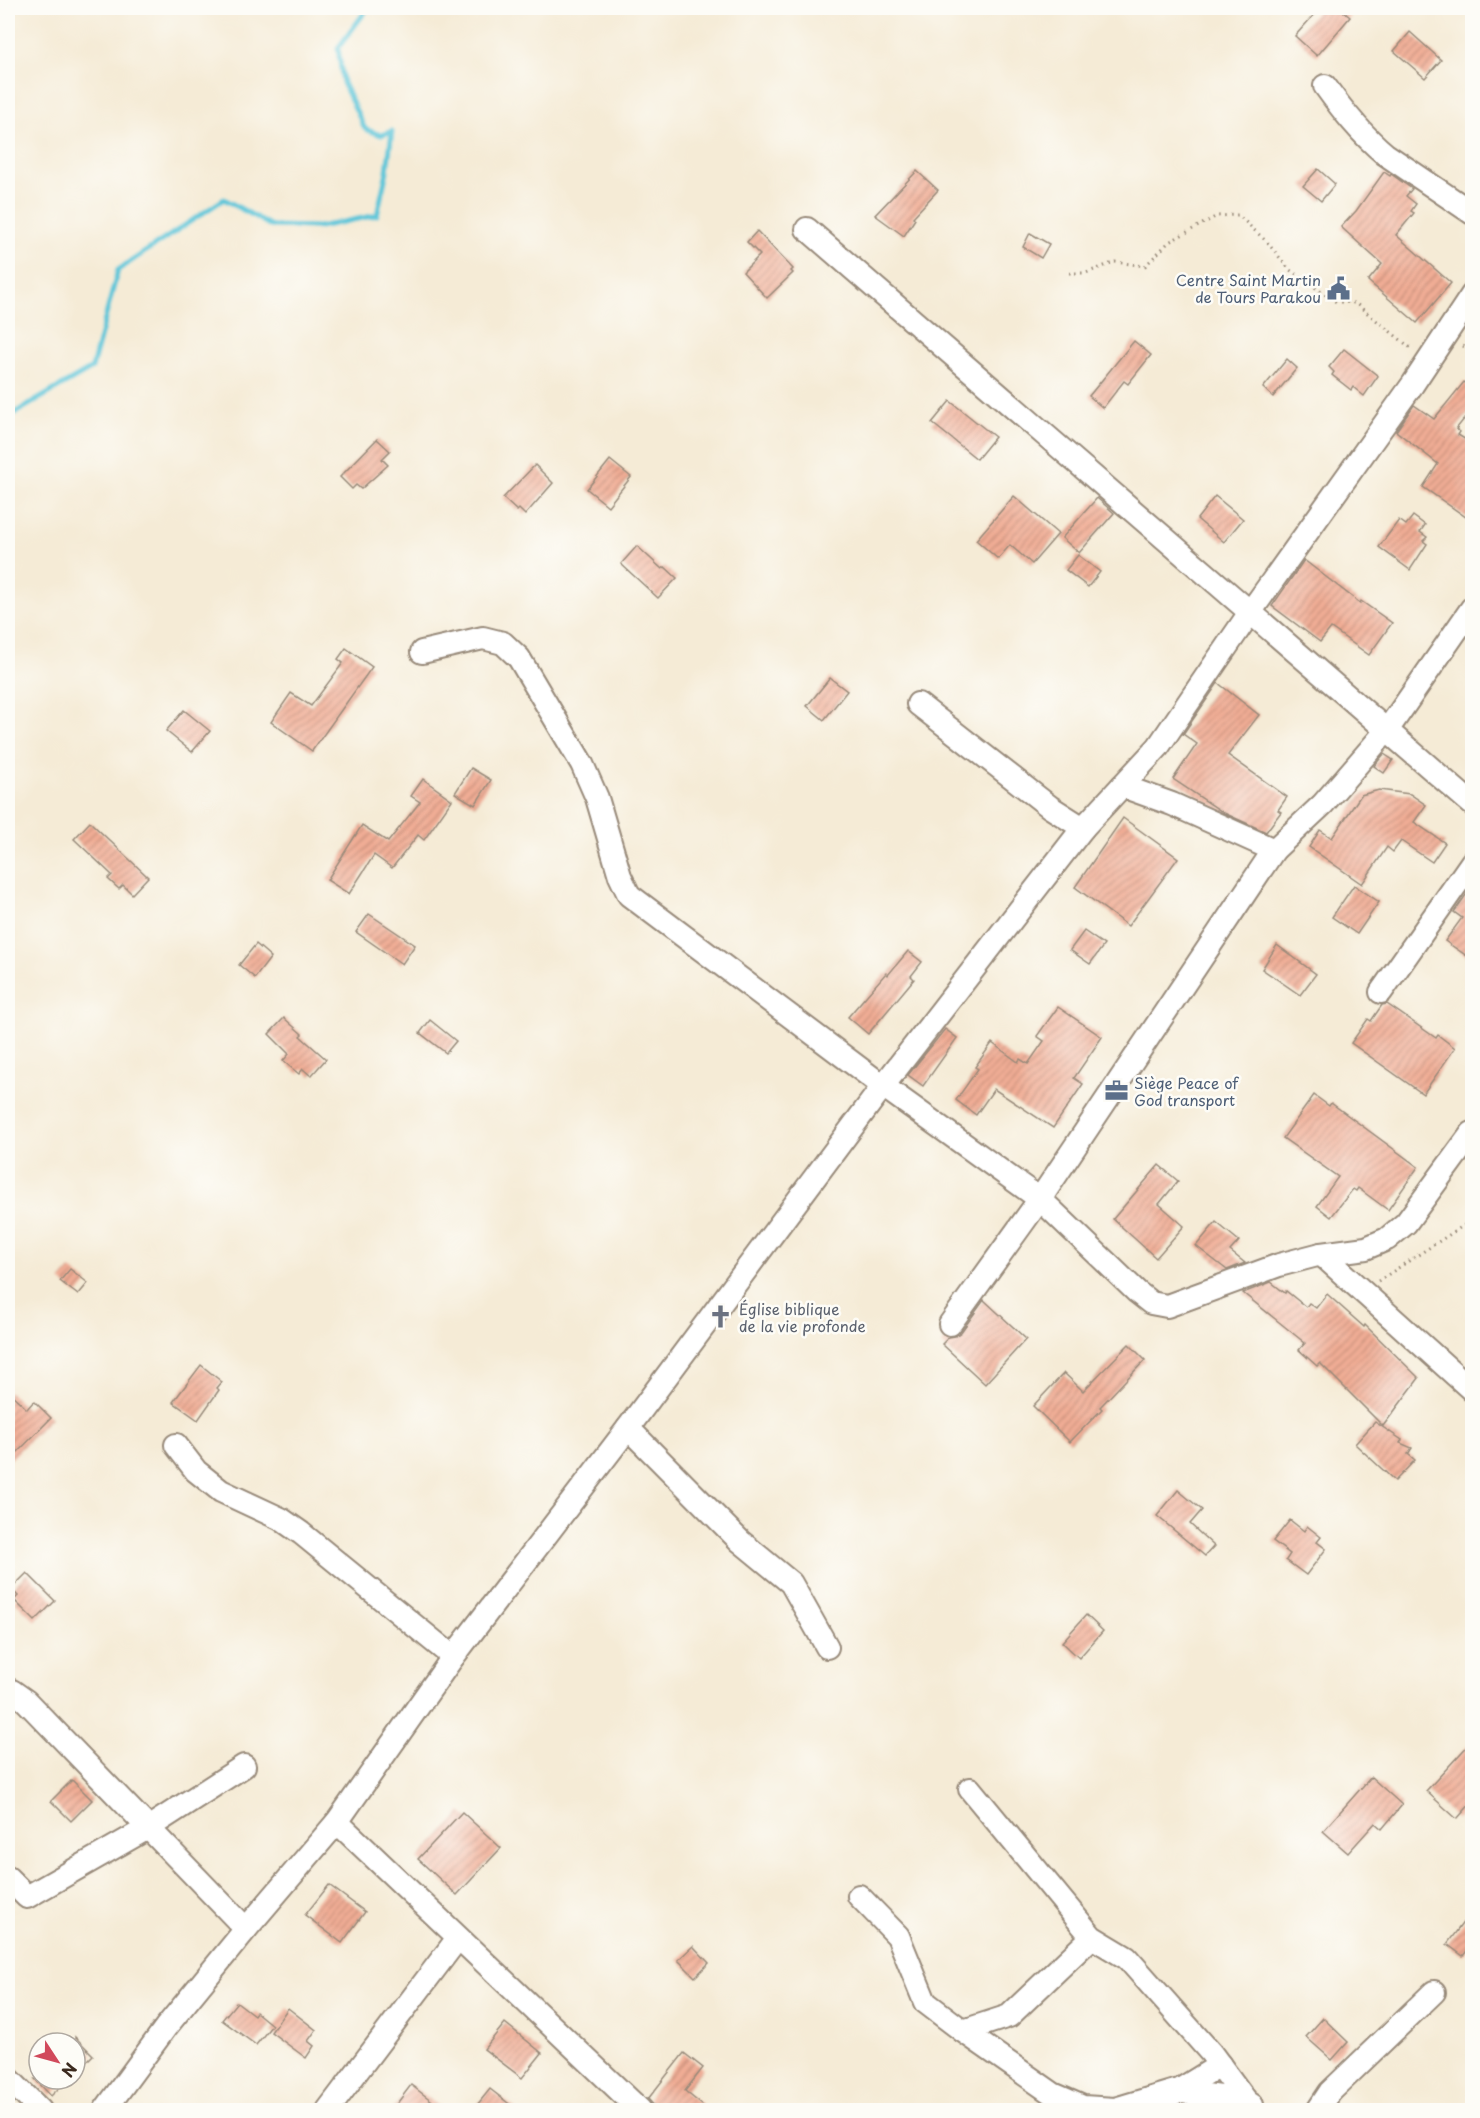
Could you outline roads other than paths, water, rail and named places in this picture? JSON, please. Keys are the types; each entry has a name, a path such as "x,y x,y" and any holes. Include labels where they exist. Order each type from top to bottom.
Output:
{"street":[{"path":"1325,86 1338,105 1372,143 1473,213"},
{"path":"807,229 1473,804"},
{"path":"105,2110 166,2027 337,1821 453,1657 628,1428 883,1086 1083,828 1158,747 1251,610 1428,362 1473,295"},
{"path":"950,1324 1040,1199 1274,850 1323,804 1388,729 1473,608"},
{"path":"423,652 483,638 503,643 519,658 582,764 597,798 620,876 629,895 883,1086 1040,1199 1151,1303 1167,1306 1279,1265 1321,1254 1366,1248 1387,1239 1406,1223 1473,1133"},
{"path":"918,704 1050,807 1083,828"},
{"path":"1122,786 1172,804 1274,850"},
{"path":"1381,992 1473,862"},
{"path":"1321,1254 1472,1387"},
{"path":"628,1428 740,1541 791,1583 827,1647"},
{"path":"176,1445 196,1471 221,1491 281,1519 302,1533 453,1657"},
{"path":"9,1688 26,1701 246,1929"},
{"path":"8,1878 27,1897 148,1828 244,1766"},
{"path":"970,1789 1092,1937 1127,1958 1254,2106"},
{"path":"337,1821 640,2110"},
{"path":"859,1896 898,1936 925,2002 1053,2094 1083,2107 1114,2109 1175,2091 1220,2065"},
{"path":"963,2031 1009,2016 1092,1937"},
{"path":"328,2110 458,1938"},
{"path":"1318,2110 1330,2092 1434,1992"},
{"path":"8,2078 40,2110"},
{"path":"1175,2091 1244,2100 1254,2106"},
{"path":"1160,2110 1175,2091"}],"waterway":[{"path":"8,417 92,368 118,270 224,199 271,226 319,227 377,215 387,171 392,131 381,135 365,129 343,83 338,48 368,8"}],"place":[{"name":"Centre Saint Martin de Tours Parakou","path":"1339,288"},
{"name":"Siège Peace of God transport","path":"1116,1091"},
{"name":"Église biblique de la vie profonde","path":"721,1317"}]}
